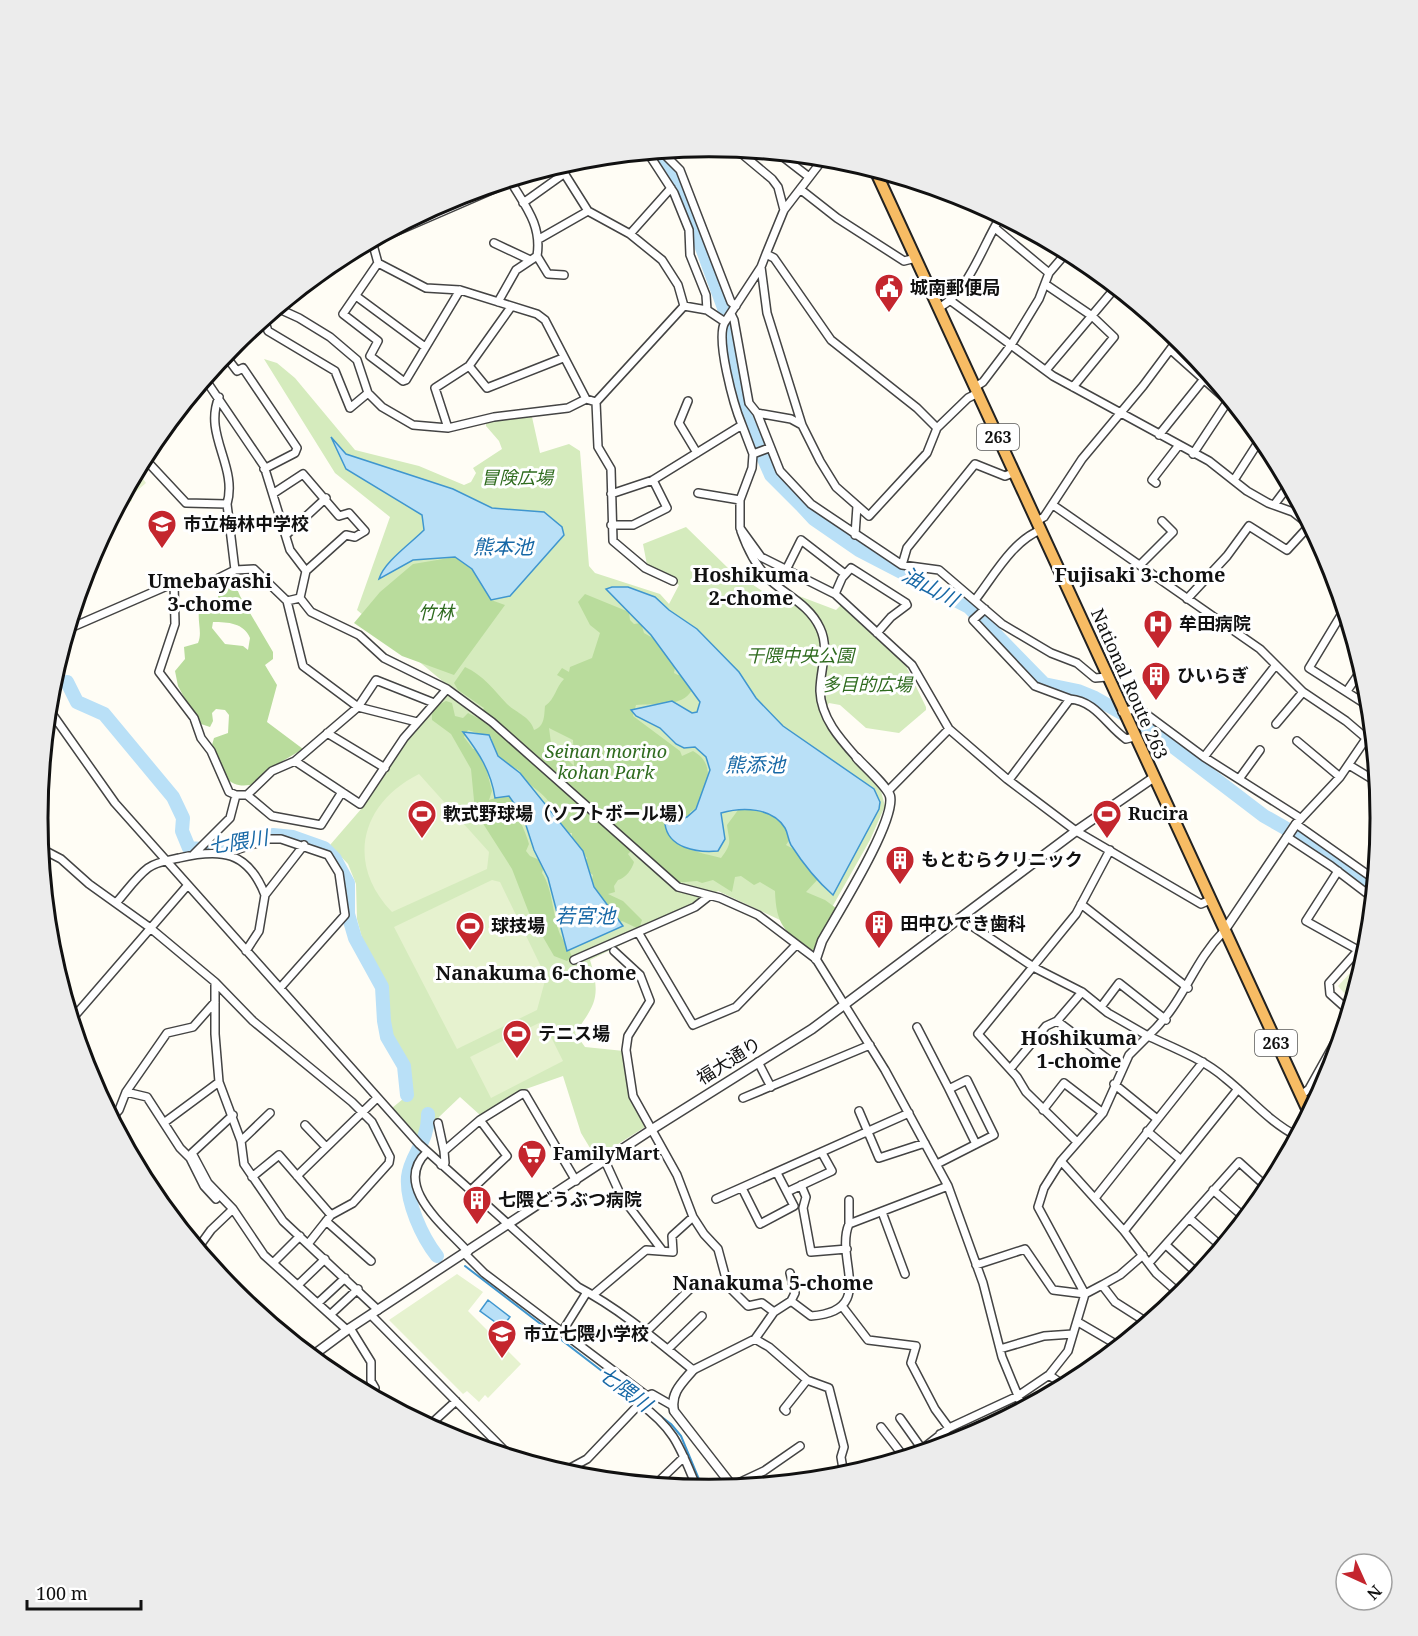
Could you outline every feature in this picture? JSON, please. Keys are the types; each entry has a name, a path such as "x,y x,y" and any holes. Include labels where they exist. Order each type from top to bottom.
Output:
{"highway":[{"name":"National Route 263","path":"880,180 1128,724 1305,1104"}],"street":[{"path":"668,158 680,170 731,302 736,306"},
{"path":"747,158 778,187 784,210"},
{"path":"652,160 671,188 689,230 690,255 706,295 707,310"},
{"path":"790,162 809,177"},
{"path":"816,959 822,941 885,824 891,804 888,791 837,736 823,709 820,691 825,649 821,629 807,609 765,574 745,542 740,528 740,500 752,468 753,454 735,409 722,334 725,322 761,267 784,210 817,167"},
{"path":"565,173 588,211 630,234 666,264 678,285 684,306"},
{"path":"524,203 564,174"},
{"path":"515,187 535,220 539,239 537,256 548,274 564,275"},
{"path":"630,234 671,188"},
{"path":"800,189 837,218 904,261 916,258"},
{"path":"539,239 588,211"},
{"path":"939,308 951,301 997,223"},
{"path":"995,228 1049,273"},
{"path":"494,243 528,259"},
{"path":"374,249 378,263 426,288 460,290 537,314 545,320 586,399"},
{"path":"766,254 774,258 831,340 937,428"},
{"path":"498,302 516,270 528,259 537,256"},
{"path":"761,267 767,313 802,425 820,461 837,487 869,516 927,453 937,428 977,390 1011,345 1039,298 1049,273 1061,259"},
{"path":"378,263 343,314 378,341 370,356 402,381 406,380 460,290"},
{"path":"1045,284 1092,316 1114,337 1073,387"},
{"path":"1046,370 1111,294"},
{"path":"356,296 425,347"},
{"path":"951,301 1073,387 1209,461 1274,505 1295,514"},
{"path":"684,306 707,310 725,322"},
{"path":"673,581 645,568 613,541 611,469 598,447 596,402 684,306"},
{"path":"448,428 435,388 469,366 511,307"},
{"path":"285,312 330,337 357,360 368,393 382,407 413,425 448,428 494,417 568,408 586,399 596,402"},
{"path":"731,314 749,403 757,413 780,471 811,504 855,536 902,565 939,570 985,609 1031,643 1077,663 1095,678 1107,677"},
{"path":"267,327 268,331 335,371 350,408 368,393"},
{"path":"975,600 1039,525 1082,459 1171,350 1198,374"},
{"path":"469,366 487,388 563,358"},
{"path":"231,363 237,371 243,369 297,448 295,453 264,469"},
{"path":"1159,435 1204,380"},
{"path":"210,385 264,469 274,493 290,550 306,571"},
{"path":"219,397 214,411 215,433 229,473 227,504 235,570"},
{"path":"688,401 679,423 698,453"},
{"path":"1193,454 1225,406"},
{"path":"757,413 791,419 802,425"},
{"path":"611,494 653,480 742,425"},
{"path":"1156,483 1152,480 1179,446"},
{"path":"1234,480 1256,446"},
{"path":"753,454 769,448"},
{"path":"902,565 907,548 975,464 1005,476 1014,472"},
{"path":"150,465 186,503 227,504"},
{"path":"274,493 303,474 326,498 339,516 349,513 365,531 355,537 346,536 306,571 300,598"},
{"path":"611,525 633,525 667,508 653,480"},
{"path":"1274,505 1283,492"},
{"path":"699,494 740,500"},
{"path":"287,534 326,498"},
{"path":"1053,505 1260,649 1303,692 1346,721 1365,737"},
{"path":"855,536 857,506"},
{"path":"1140,565 1173,532 1162,521"},
{"path":"1187,598 1227,556 1249,526 1287,550 1303,529"},
{"path":"740,528 760,557 835,594 912,665 949,729 964,745 1076,831 1201,904 1210,900"},
{"path":"786,570 801,540 845,574"},
{"path":"835,594 845,574 851,568 906,603 877,633"},
{"path":"77,625 174,583 213,581 235,570 254,569 286,601 303,666 358,707 417,722"},
{"path":"174,583 175,624 159,672 184,703 229,792 236,795 247,795 272,816 321,825 342,792"},
{"path":"286,601 300,598"},
{"path":"300,598 311,612 359,635 384,658 447,689 492,722 678,887 733,903 758,915 816,959 844,1007 870,1045 948,1186 976,1265 1000,1349 1020,1401"},
{"path":"985,609 973,620 1035,686 1077,700 1096,710 1126,739 1134,737"},
{"path":"1339,619 1309,668 1359,699"},
{"path":"1204,757 1275,666"},
{"path":"247,795 272,771 295,761 358,707 376,680 434,703"},
{"path":"1347,691 1355,680"},
{"path":"295,761 360,804 417,722 447,689"},
{"path":"1276,724 1303,692"},
{"path":"1009,780 1070,699"},
{"path":"1120,706 1138,708 1204,757 1298,821 1367,874"},
{"path":"56,719 115,803 164,861 426,1152 578,1287 591,1293 646,1332 693,1370"},
{"path":"888,791 949,729"},
{"path":"327,733 385,768"},
{"path":"934,1439 949,1428 1018,1396 1049,1375 1068,1351 1085,1294 1038,1207 1044,1188 1061,1161 1103,1113 1114,1084 1129,1055 1166,1020 1188,988 1200,960 1224,931 1298,821 1340,777 1365,740"},
{"path":"1298,741 1340,777"},
{"path":"1239,779 1260,750"},
{"path":"1349,765 1369,777"},
{"name":"福大通り","path":"319,1351 374,1312 654,1128 844,1007 1076,831 1153,778"},
{"path":"194,854 230,818 236,795"},
{"path":"1287,837 1365,892"},
{"path":"116,903 148,868 164,861 194,854 226,853 268,839 304,845 328,855 334,861 342,885 345,915 280,988"},
{"path":"246,951 259,931 265,895 304,845"},
{"path":"1077,1142 1026,1092 1010,1069 978,1034 1035,968 1081,904 1110,850"},
{"path":"49,853 61,859 89,884 149,927 215,982 253,1021 352,1102 375,1127 390,1157 389,1163 353,1203 331,1215 308,1244"},
{"path":"226,853 255,870 265,895"},
{"path":"1338,871 1306,921 1356,949"},
{"path":"78,1011 187,886"},
{"path":"573,960 695,907 709,896"},
{"path":"1081,904 1188,988"},
{"path":"960,918 1035,968 1082,992 1101,1007 1148,1036 1203,1062 1238,1089 1281,1128 1290,1132"},
{"path":"638,932 693,1025 736,1007 796,945"},
{"path":"614,951 640,975 650,1002 628,1036 626,1050 633,1096 654,1128 688,1197 693,1216 704,1234 718,1250 728,1286 736,1297 748,1306 762,1303 774,1312"},
{"path":"1342,1005 1330,994 1329,983 1356,953"},
{"path":"215,982 219,1082 241,1141 244,1164 283,1221 358,1289 374,1312 498,1444"},
{"path":"1101,1007 1119,983 1166,1020"},
{"path":"1010,1069 1046,1026 1057,1021 1082,992"},
{"path":"117,1112 126,1092 167,1033 193,1027 215,1002"},
{"path":"1057,1021 1121,1069"},
{"path":"917,1027 976,1144"},
{"path":"743,1098 870,1045"},
{"path":"758,1062 771,1087"},
{"path":"1095,1198 1203,1062"},
{"path":"1301,1095 1309,1089 1321,1068"},
{"path":"937,1164 994,1135 967,1080 949,1089"},
{"path":"165,1122 219,1082"},
{"path":"1043,1110 1064,1083 1103,1113"},
{"path":"1114,1084 1157,1119"},
{"path":"1124,1231 1238,1089"},
{"path":"126,1092 147,1097 180,1148 190,1158 204,1186 216,1199"},
{"path":"444,1151 480,1120 525,1094 576,1181"},
{"path":"297,1176 377,1098"},
{"path":"858,1111 879,1158 925,1143"},
{"path":"241,1141 270,1113"},
{"path":"716,1199 909,1113"},
{"path":"233,1115 192,1153 208,1183 233,1209 264,1255 349,1329 371,1362 371,1381 375,1388"},
{"path":"470,1191 507,1156 480,1120"},
{"path":"438,1123 445,1162 441,1165"},
{"path":"305,1125 326,1148"},
{"path":"1147,1131 1180,1160"},
{"path":"426,1152 417,1167 414,1183 418,1198 484,1273 647,1396"},
{"path":"787,1192 832,1171 822,1153"},
{"path":"252,1177 279,1155 331,1215"},
{"path":"605,1161 621,1196 662,1250"},
{"path":"1061,1161 1124,1231 1149,1263 1173,1287"},
{"path":"1149,1263 1239,1162 1261,1182"},
{"path":"742,1188 760,1224 794,1206 777,1173"},
{"path":"801,1185 806,1197 803,1208 810,1252 847,1249"},
{"path":"849,1224 948,1186"},
{"path":"1214,1190 1239,1212"},
{"path":"791,1301 811,1316 827,1315 842,1306 852,1281 845,1233 849,1224 849,1200"},
{"path":"202,1242 211,1230 233,1209"},
{"path":"882,1212 905,1274"},
{"path":"562,1332 591,1293 646,1250 673,1252 672,1236 693,1216"},
{"path":"1189,1218 1216,1242"},
{"path":"326,1221 371,1262"},
{"path":"273,1263 300,1236"},
{"path":"1166,1245 1192,1269"},
{"path":"976,1265 1025,1250 1053,1290 1085,1294 1120,1275 1143,1255"},
{"path":"298,1285 325,1259"},
{"path":"726,1479 674,1411 672,1400 677,1389 693,1370 755,1339 774,1312 791,1301 795,1293 790,1273"},
{"path":"318,1303 345,1278"},
{"path":"1102,1285 1115,1302 1141,1318"},
{"path":"646,1332 691,1288"},
{"path":"331,1314 358,1289"},
{"path":"842,1306 868,1340 916,1346 911,1363 925,1392 949,1428"},
{"path":"668,1349 702,1316"},
{"path":"1078,1322 1111,1342"},
{"path":"1000,1349 1044,1336 1073,1334"},
{"path":"755,1339 769,1347 807,1380 826,1386 831,1393 844,1447 841,1457 842,1465"},
{"path":"1049,1375 1056,1380"},
{"path":"786,1411 784,1409 807,1380"},
{"path":"576,1465 587,1459 647,1396 652,1394 673,1406"},
{"path":"436,1420 456,1401"},
{"path":"639,1404 657,1416 671,1432 693,1479"},
{"path":"900,1418 917,1445"},
{"path":"881,1427 899,1450"},
{"path":"749,1478 764,1471 800,1446"},
{"path":"663,1478 684,1457"}],"green space":[{"name":"Seinan morino kohan Park","path":"264,359 277,363 295,378 355,450 419,466 464,485 471,482 476,473 473,468 502,449 499,441 486,426 486,421 532,417 540,453 569,444 580,451 589,566 595,573 660,594 669,604 679,585 647,565 643,544 686,527 728,568 780,603 787,603 799,596 836,610 841,605 906,666 926,707 926,710 899,733 866,728 840,705 829,703 821,715 837,741 881,791 885,806 870,840 809,948 780,920 718,891 702,905 590,960 596,991 592,1007 575,1033 585,1047 624,1051 628,1090 645,1127 596,1158 581,1133 563,1076 523,1090 480,1115 460,1097 439,1117 426,1145 392,1108 409,1094 406,1066 389,1037 385,1016 387,994 365,949 357,919 356,884 348,864 330,845 362,808 417,725 452,689 357,610 390,517 335,473"},
{"path":"143,478 146,483 133,494"},
{"name":"竹林","path":"455,557 472,569 491,600 505,605 454,675 402,656 354,623 380,592 413,564"},
{"path":"229,576 232,577 240,596 273,652 273,659 265,665 277,685 267,722 303,749 264,772 259,783 248,785 239,785 226,778 212,745 214,738 228,733 229,715 225,710 216,709 212,713 213,721 210,727 198,723 178,686 175,671 185,659 184,647 198,643 200,607 217,604 220,583","holes":["213,622 235,624 244,629 250,638 248,650 243,646 225,644 212,628"]},
{"path":"585,594 629,612 630,620 634,624 641,623 644,633 658,641 676,662 674,673 678,675 684,672 692,690 682,700 675,702 636,705 633,716 680,751 682,756 693,751 705,762 708,775 701,805 690,812 689,817 678,820 674,829 682,843 692,850 721,858 729,845 727,825 741,806 751,804 783,817 792,836 786,845 801,853 819,878 806,892 825,900 836,908 831,932 820,945 811,951 788,932 777,912 775,891 760,882 754,885 741,876 735,877 732,892 713,880 702,883 697,881 673,883 642,854 632,850 628,854 634,862 632,867 618,880 614,886 615,892 608,894 623,901 642,920 639,929 622,921 617,924 591,884 593,875 586,870 584,863 587,858 572,839 572,833 566,833 558,822 561,819 555,817 549,802 526,781 520,771 496,757 490,743 492,738 468,730 464,737 473,749 479,748 489,769 487,772 492,791 489,800 507,794 514,799 516,811 529,844 526,851 530,856 542,861 544,866 542,873 546,879 558,930 572,957 567,961 554,956 529,913 512,869 475,811 471,769 451,734 432,720 432,713 435,708 446,701 452,703 455,716 463,718 468,713 478,718 484,708 458,690 454,683 465,667 483,679 507,704 526,718 534,730 538,728 543,720 545,706 564,679 557,675 562,668 569,672 570,667 592,658 600,633 590,625 578,602","holes":["549,728 573,740 574,766 551,743"]},
{"name":"軟式野球場（ソフトボール場）","path":"419,774 489,852 487,869 392,912 377,893 368,874 365,854 366,836 373,817 384,801 399,786"},
{"name":"球技場","path":"492,880 500,882 546,977 537,1010 457,1049 394,927"},
{"path":"1351,972 1345,994 1338,986"},
{"name":"テニス場","path":"543,1021 563,1061 491,1098 470,1057"},
{"path":"457,1274 483,1292 468,1311 521,1364 488,1398 485,1395 479,1402 467,1391 463,1394 389,1320"}],"water":[{"name":"熊本池","path":"331,437 346,454 453,489 492,508 544,512 562,527 564,535 510,596 491,600 472,569 455,557 413,560 379,579 386,566 424,530 422,515 346,469"},
{"name":"熊添池","path":"628,587 655,597 669,610 697,629 739,672 756,698 783,726 874,789 880,802 879,809 833,895 800,858 790,843 785,828 765,812 738,810 721,813 725,839 718,851 693,850 672,839 665,824 687,817 696,809 710,770 706,757 695,747 684,748 676,744 660,728 636,716 631,710 672,701 692,713 697,712 700,702 651,635 606,589"},
{"name":"若宮池","path":"463,732 489,735 498,756 520,773 583,851 594,887 623,926 567,951 548,878 534,850 523,816 509,796 495,798 491,779 484,763"},
{"path":"488,1300 510,1317 502,1327 480,1311"}],"waterway":[{"name":"油山川","path":"658,159 682,193 724,308 744,413 771,475 814,519 859,550 969,607 1044,684 1078,691 1095,698 1150,729 1264,816 1301,837 1366,883"},
{"name":"七隈川","path":"64,676 67,682"},
{"name":"七隈川","path":"67,682 77,702 104,714 173,797 183,818 182,831 189,848 216,850 273,835 293,837 324,848 335,859 348,883 348,914 355,938 382,987 387,1037 404,1066 407,1095"},
{"name":"七隈川","path":"428,1114 426,1133 409,1169 408,1187 416,1219 437,1256"},
{"name":"七隈川","path":"465,1266 671,1424 681,1436 699,1479"}],"place":[{"name":"城南郵便局","path":"889,314"},
{"name":"市立梅林中学校","path":"162,550"},
{"name":"牟田病院","path":"1158,650"},
{"name":"ひいらぎ","path":"1156,702"},
{"name":"軟式野球場（ソフトボール場）","path":"422,840"},
{"name":"Rucira","path":"1107,840"},
{"name":"もとむらクリニック","path":"900,886"},
{"name":"田中ひでき歯科","path":"879,950"},
{"name":"球技場","path":"470,952"},
{"name":"テニス場","path":"517,1060"},
{"name":"FamilyMart","path":"532,1180"},
{"name":"七隈どうぶつ病院","path":"477,1226"},
{"name":"市立七隈小学校","path":"502,1360"}],"district":[{"name":"Fujisaki 3-chome","path":"1140,575"},
{"name":"Hoshikuma 2-chome","path":"751,586"},
{"name":"Umebayashi 3-chome","path":"210,592"},
{"name":"Nanakuma 6-chome","path":"536,973"},
{"name":"Hoshikuma 1-chome","path":"1079,1050"},
{"name":"Nanakuma 5-chome","path":"773,1283"}],"park label":[{"name":"冒険広場","path":"517,478"},
{"name":"干隈中央公園","path":"800,656"},
{"name":"多目的広場","path":"867,685"}]}
